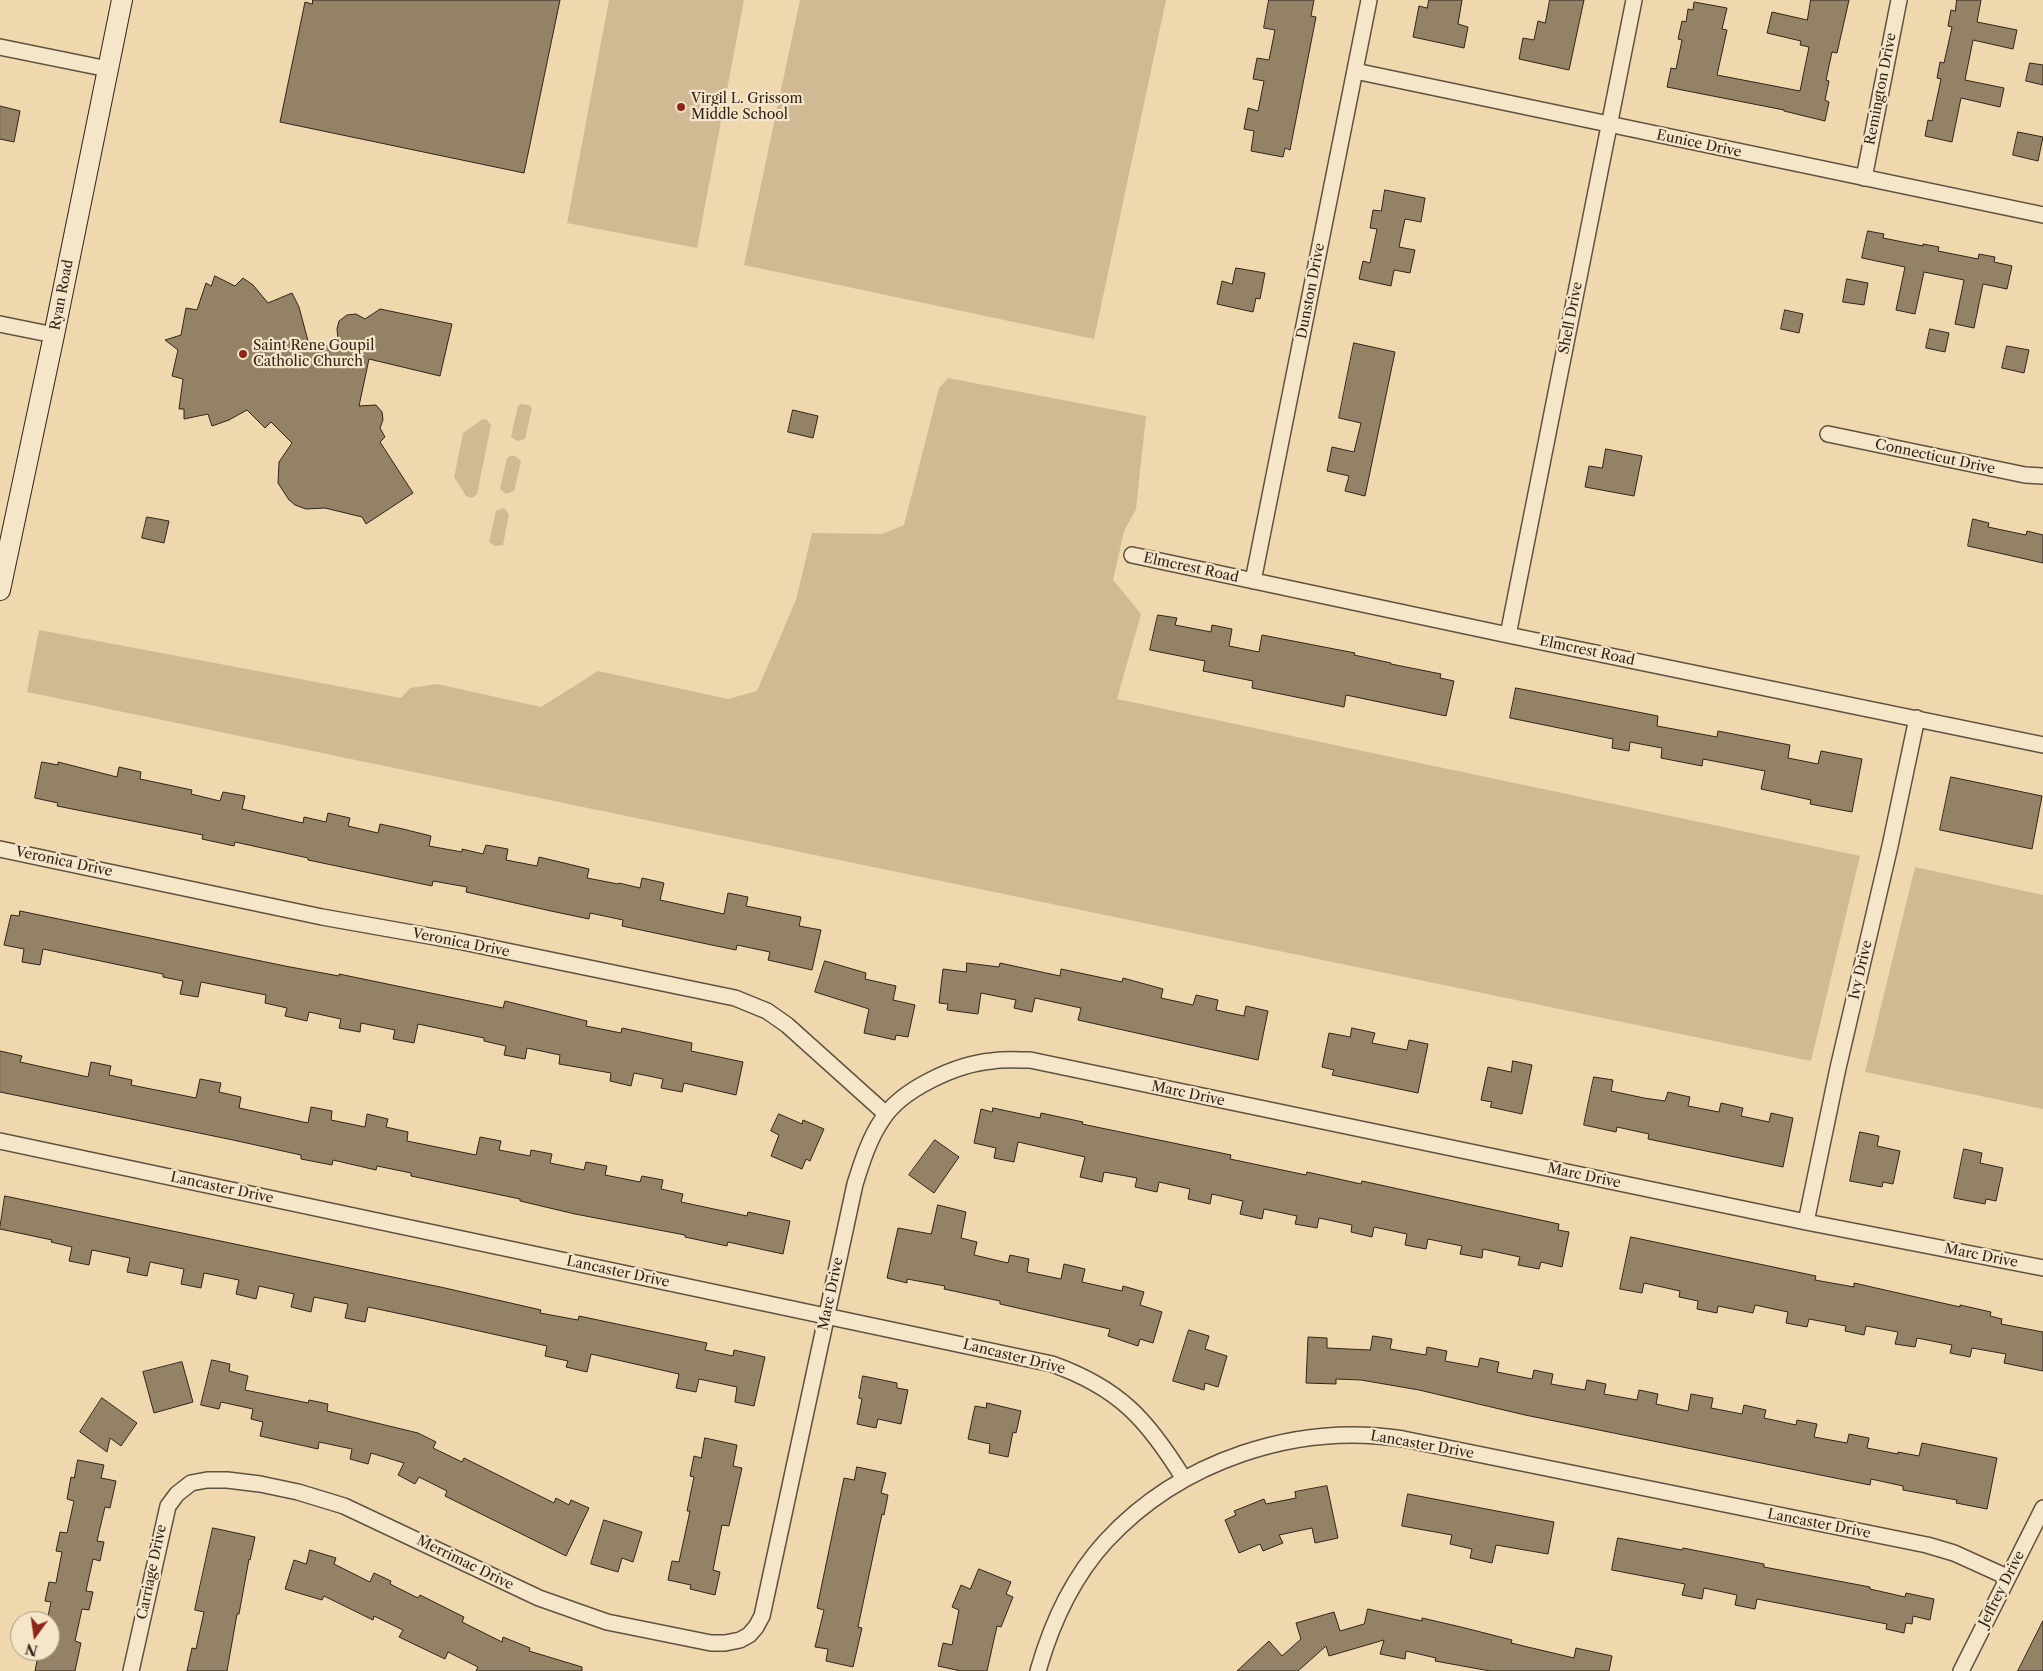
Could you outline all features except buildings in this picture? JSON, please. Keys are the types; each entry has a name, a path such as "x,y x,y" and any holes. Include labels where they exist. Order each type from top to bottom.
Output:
{"main road":[{"name":"Ryan Road","path":"0,590 122,0"}],"street":[{"name":"Dunston Drive","path":"1253,581 1369,0"},
{"name":"Shell Drive","path":"1508,635 1634,0"},
{"name":"Remington Drive","path":"1864,178 1899,0"},
{"path":"0,47 108,68"},
{"name":"Eunice Drive","path":"1355,71 2043,215"},
{"path":"0,324 54,335"},
{"name":"Connecticut Drive","path":"1828,434 2025,475 2043,476"},
{"name":"Elmcrest Road","path":"1132,555 1508,635 2043,745"},
{"name":"Ivy Drive","path":"1806,1222 1838,1068 1890,846 1917,718"},
{"name":"Veronica Drive","path":"0,848 322,917 463,942 734,998 767,1012 787,1025 886,1114"},
{"name":"Marc Drive","path":"740,1640 756,1628 762,1616 855,1184 866,1152 886,1114 908,1094 927,1082 956,1069 991,1061 1030,1060 1806,1222 2043,1268"},
{"name":"Lancaster Drive","path":"0,1141 1041,1361 1082,1375 1116,1395 1144,1420 1167,1451 1184,1479 1266,1445 1321,1435 1380,1435 1927,1545 1954,1552 2008,1577"},
{"path":"1038,1671 1044,1650 1058,1616 1095,1554 1125,1523 1184,1479"},
{"name":"Merrimac Drive","path":"191,1483 207,1480 227,1480 298,1492 344,1506 486,1574 572,1611 607,1622 711,1643 740,1640"},
{"name":"Carriage Drive","path":"130,1671 164,1518 168,1506 177,1494 191,1483"},
{"name":"Jeffrey Drive","path":"1961,1671 2043,1508"}],"shaded area":[{"path":"609,0 744,0 697,248 567,223"},
{"path":"800,0 1166,0 1094,339 744,265"},
{"path":"948,378 1146,416 1136,509 1124,531 1113,580 1141,614 1117,699 1860,856 1811,1061 27,692 39,630 401,698 410,688 437,684 541,707 598,671 728,699 757,691 796,600 812,533 882,534 904,525 939,388"},
{"path":"521,404 529,405 532,408 525,439 517,441 511,437 518,406"},
{"path":"486,419 491,425 477,494 472,498 466,496 454,477 463,433 481,420"},
{"path":"515,456 521,461 514,491 506,494 500,489 507,458"},
{"path":"504,508 509,514 503,545 495,546 489,542 496,511"},
{"path":"1915,867 2043,895 2043,1109 1865,1072"}],"place":[{"name":"Virgil L. Grissom Middle School","path":"681,107"},
{"name":"Saint Rene Goupil Catholic Church","path":"243,354"}]}
